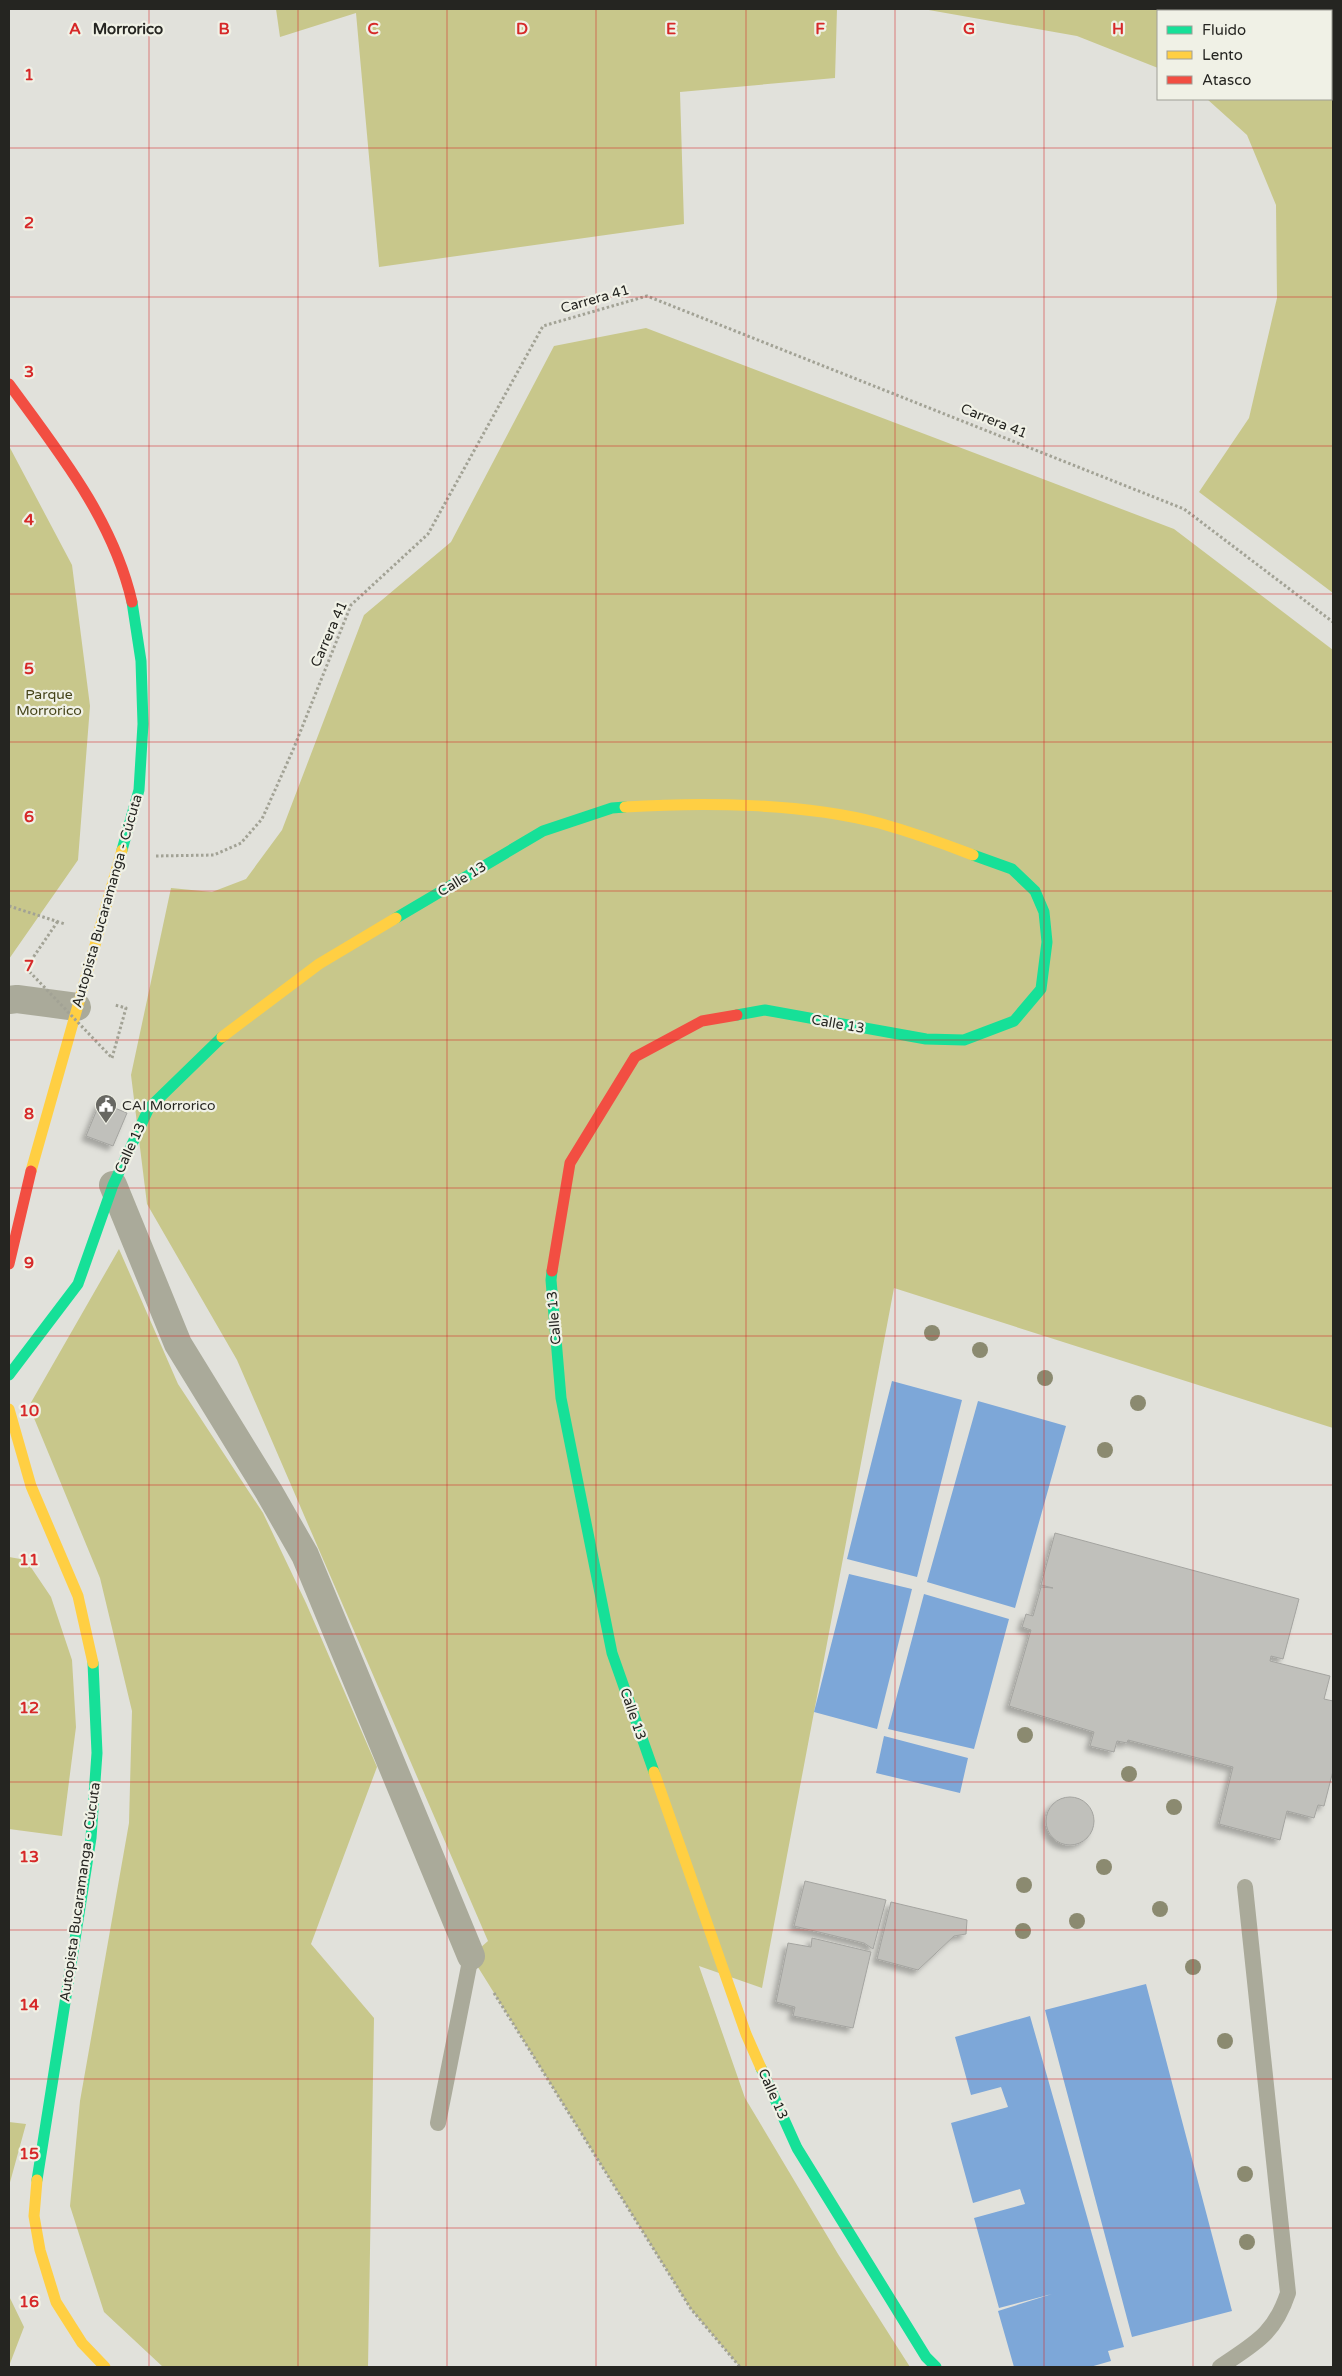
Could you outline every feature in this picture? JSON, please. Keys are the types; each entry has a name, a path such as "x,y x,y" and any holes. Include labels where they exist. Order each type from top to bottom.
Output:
{"main road":[{"name":"Autopista Bucaramanga - Cúcuta","path":"9,384 71,469 110,535 133,598 143,661 144,730 139,790 24,1196 9,1264"},
{"name":"Calle 13","path":"9,1374 78,1284 113,1185 149,1108 218,1040 320,964 543,831 612,808 692,803 809,811 878,823 947,844 1012,869 1035,891 1044,912 1047,942 1041,989 1014,1021 964,1040 926,1040 765,1010 702,1021 635,1057 570,1163 551,1280 561,1398 612,1653 746,2034 797,2148 926,2357 936,2367"},
{"name":"Autopista Bucaramanga - Cúcuta","path":"9,1409 32,1486 58,1543 83,1610 96,1674 98,1748 91,1838 37,2181 34,2216 40,2250 56,2302 82,2343 105,2367"}],"street":[{"path":"9,1000 17,999 77,1007"},
{"path":"113,1185 178,1344 269,1492 305,1555 471,1956"}],"lane":[{"path":"1220,2367 1264,2338 1281,2314 1288,2292 1245,1887"},
{"path":"438,2123 471,1956"}],"path":[{"name":"Carrera 41","path":"120,857 214,855 241,843 262,819 273,797 351,604 428,534 543,326 647,296 1184,509 1333,622"},
{"path":"9,906 98,935"},
{"path":"58,921 26,968 112,1058 126,1008 108,1004"},
{"path":"471,1956 691,2309 740,2367"}],"green space":[{"path":"276,9 837,9 835,78 680,92 684,224 379,267 356,13 280,37"},
{"path":"923,9 1333,9 1333,593 1199,492 1249,418 1277,298 1276,205 1247,135 1208,100 1332,100 1332,10 1157,10 1157,68 1077,36"},
{"path":"646,328 1174,529 1333,650 1333,1428 894,1288 762,1988 699,1966 745,2098 838,2254 910,2367 740,2367 691,2309 471,1956 488,1941 237,1360 147,1204 131,1075 171,888 212,892 246,879 282,830 364,615 451,542 554,346"},
{"name":"Parque Morrorico","path":"9,446 72,565 90,706 78,860 9,959"},
{"path":"119,1249 178,1384 263,1513 306,1603 377,1767 311,1944 374,2018 368,2367 163,2367 104,2312 70,2206 80,2101 129,1823 132,1711 100,1578 29,1406"},
{"path":"9,1557 26,1560 51,1597 72,1660 76,1727 62,1836 9,1829"},
{"path":"9,2122 26,2124 9,2186"},
{"path":"9,2296 24,2327 9,2366"}],"water":[{"path":"892,1381 962,1400 917,1577 847,1559"},
{"path":"978,1401 1066,1426 1015,1608 927,1582"},
{"path":"849,1574 912,1589 877,1729 814,1712"},
{"path":"924,1594 1009,1619 974,1749 888,1729"},
{"path":"884,1736 968,1758 960,1793 876,1773"},
{"path":"1146,1984 1232,2311 1132,2337 1045,2010"},
{"path":"1030,2016 1124,2347 1108,2351 1111,2361 1090,2367 1014,2367 998,2311 1052,2294 999,2308 974,2218 1025,2204 1020,2189 973,2203 951,2123 1008,2107 1001,2087 971,2095 955,2037"}],"building":[{"name":"CAI Morrorico","path":"100,1102 127,1113 113,1146 86,1136"},
{"path":"1055,1533 1299,1599 1283,1659 1271,1656 1270,1661 1330,1676 1324,1699 1333,1701 1333,1771 1324,1806 1318,1805 1314,1818 1287,1811 1280,1840 1219,1824 1233,1767 1128,1740 1127,1743 1117,1741 1114,1752 1090,1746 1094,1732 1009,1706 1031,1630 1022,1627 1026,1614 1033,1616 1041,1587 1053,1588 1041,1585"},
{"path":"1065,1797 1075,1797 1087,1804 1094,1816 1094,1826 1087,1838 1075,1845 1065,1845 1057,1841 1050,1834 1046,1826 1046,1816 1050,1808 1057,1801"},
{"path":"805,1881 886,1900 873,1949 864,1943 794,1926"},
{"path":"891,1902 967,1920 966,1934 954,1936 918,1970 877,1959"},
{"path":"812,1938 871,1952 853,2028 793,2016 795,2007 776,2002 788,1943 811,1947"}],"traffic: fast":[{"path":"122,850 139,790 143,724 141,661 132,602"},
{"path":"396,918 543,831 612,808 625,807"},
{"path":"737,1015 765,1010 926,1039 964,1040 1014,1021 1041,989 1047,942 1044,912 1035,891 1012,869 973,855"},
{"path":"9,1375 78,1284 113,1185 149,1108 222,1037"},
{"path":"552,1271 551,1280 561,1398 612,1653 654,1772"},
{"path":"37,2180 91,1838 97,1753 93,1663"},
{"path":"761,2068 797,2148 926,2357 936,2367"}],"traffic: slow":[{"path":"625,807 720,805 818,811 879,823 973,855"},
{"path":"31,1171 122,850"},
{"path":"222,1037 319,964 396,918"},
{"path":"9,1409 31,1486 78,1596 93,1663"},
{"path":"654,1772 746,2034 761,2068"},
{"path":"37,2180 34,2216 40,2250 56,2302 82,2343 105,2367"}],"traffic: jam":[{"path":"9,384 82,487 98,514 112,542 132,602"},
{"path":"552,1271 570,1163 635,1057 702,1021 737,1015"},
{"path":"9,1264 31,1171"}],"place":[{"name":"CAI Morrorico","path":"106,1124"}],"district":[{"name":"Morrorico","path":"128,29"}]}
